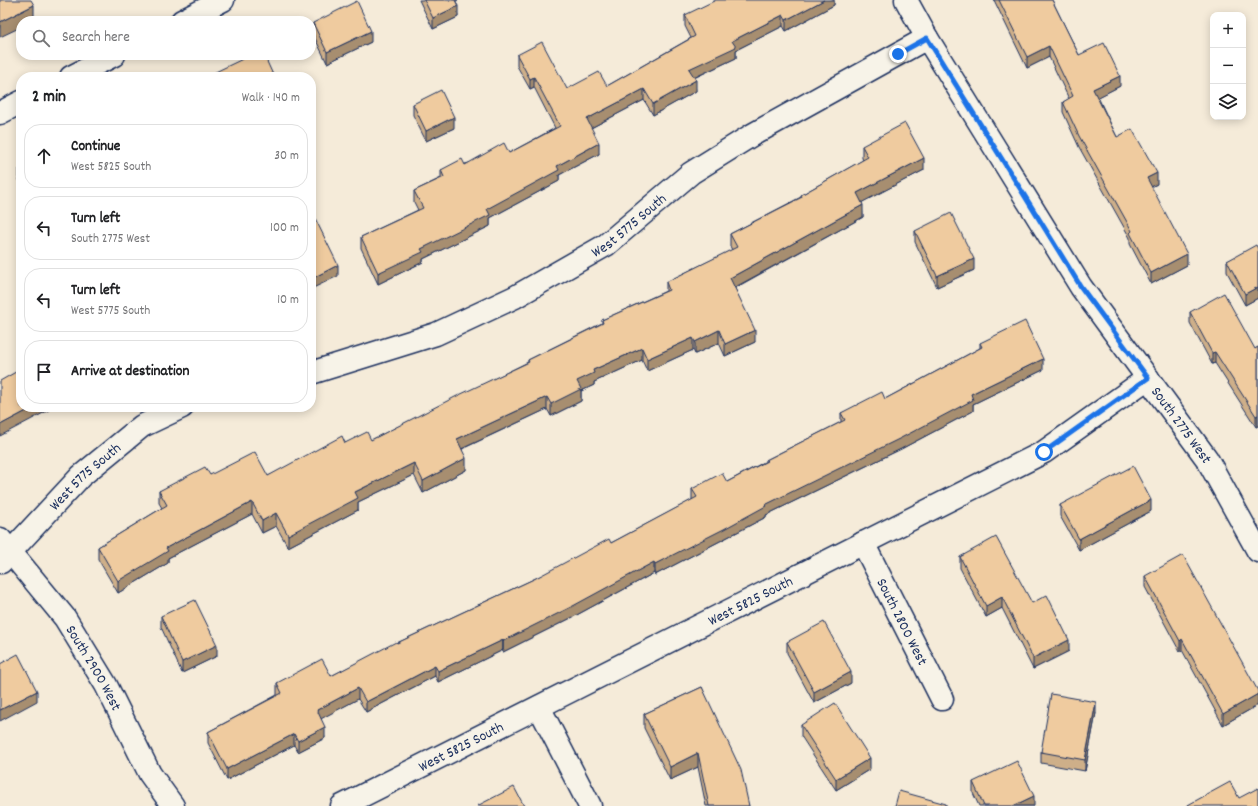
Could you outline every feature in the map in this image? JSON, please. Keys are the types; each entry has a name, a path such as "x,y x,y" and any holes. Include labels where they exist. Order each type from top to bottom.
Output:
{"street":[{"path":"192,16 223,0"},
{"name":"South 2775 West","path":"906,0 927,38 1081,287 1207,458 1258,552"},
{"name":"West 5775 South","path":"316,371 436,334 515,297 606,245 691,173 752,135 927,38"},
{"path":"81,72 104,60"},
{"path":"0,113 16,105"},
{"name":"West 5825 South","path":"342,806 1044,452 1148,378"},
{"name":"West 5775 South","path":"4,551 80,476 142,426 171,412"},
{"name":"South 2800 West","path":"863,543 942,699"},
{"name":"South 2900 West","path":"4,551 65,618 106,686 150,774 173,806"},
{"path":"539,707 590,806"}],"building":[{"path":"0,0 31,0 34,5 0,22"},
{"path":"424,0 455,0 458,6 433,18"},
{"path":"716,0 824,0 786,20 783,15 732,41 736,47 689,69 696,80 653,104 644,89 587,119 599,143 557,166 559,170 487,209 490,215 421,249 423,252 378,273 361,237 423,208 414,191 444,177 441,170 462,159 465,165 504,143 509,153 560,126 534,77 530,79 517,55 542,42 567,89 599,72 607,86 695,36 685,15"},
{"path":"999,0 1052,0 1079,55 1104,43 1120,76 1093,89 1117,137 1132,129 1157,173 1147,178 1187,254 1151,273 1130,233 1132,231 1079,136 1063,102 1073,96 1049,46 1027,57"},
{"path":"357,1 371,31 327,52 316,29 316,22"},
{"path":"241,60 266,60 272,72 215,72"},
{"path":"441,90 454,117 426,131 413,104"},
{"path":"905,123 924,158 857,193 863,205 730,278 755,330 725,344 719,330 695,342 693,338 647,359 642,348 593,370 594,373 577,381 581,389 551,404 547,397 457,439 466,458 423,481 414,463 355,492 358,498 288,535 276,513 262,521 252,502 166,548 168,551 118,581 98,547 167,505 159,491 205,467 210,475 255,452 268,476 342,436 345,443 367,432 371,440 457,396 529,362 528,360 603,323 602,320 669,290 666,282 737,247 730,234 802,197 801,195 868,157 862,146"},
{"path":"951,213 974,259 937,276 915,231"},
{"path":"316,220 338,265 316,276"},
{"path":"1256,245 1258,249 1258,287 1245,294 1227,261"},
{"path":"1224,293 1255,349 1258,347 1258,415 1256,416 1215,352 1212,353 1190,312"},
{"path":"1025,321 1043,359 971,394 973,400 901,438 765,505 766,506 724,529 655,564 654,562 573,606 503,641 438,671 435,666 366,702 358,688 317,710 325,727 298,741 294,734 227,769 208,732 282,693 277,683 322,659 331,676 396,642 397,643 536,578 609,539 611,543 697,497 692,489 722,473 727,482 767,461 766,460 845,420 841,413 882,392 885,399 982,347 980,343"},
{"path":"16,372 16,412 25,412 0,425 0,381"},
{"path":"1133,466 1151,500 1079,539 1060,505"},
{"path":"996,537 1032,603 1047,595 1069,640 1033,658 1002,597 986,606 960,557"},
{"path":"1183,555 1258,691 1258,694 1223,714 1182,639 1180,641 1145,576"},
{"path":"195,600 217,645 182,662 161,616"},
{"path":"824,622 851,672 814,692 787,642"},
{"path":"18,654 37,691 0,710 0,664"},
{"path":"702,687 741,770 749,806 709,806 698,753 670,767 644,714"},
{"path":"1051,694 1096,702 1085,760 1041,752"},
{"path":"835,703 870,758 836,779 801,725"},
{"path":"1017,761 1034,796 1013,806 984,806 973,782"},
{"path":"1230,782 1239,798 1258,788 1258,806 1186,806"},
{"path":"514,787 524,806 477,806"},
{"path":"899,791 946,804 946,806 895,806"}],"route":[{"path":"898,54 927,38 1081,287 1148,378 1044,452"}]}
